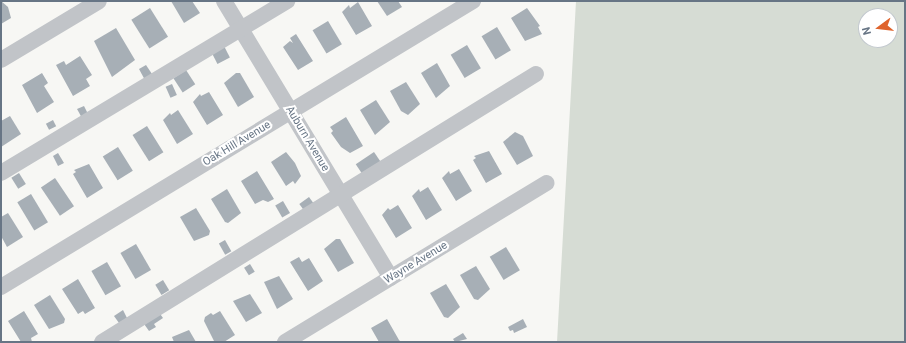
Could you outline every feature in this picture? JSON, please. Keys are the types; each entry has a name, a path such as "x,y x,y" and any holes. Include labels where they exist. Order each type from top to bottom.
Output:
{"street":[{"path":"1,60 99,1"},
{"name":"Auburn Avenue","path":"224,1 391,278"},
{"path":"1,173 286,1"},
{"name":"Oak Hill Avenue","path":"1,287 473,1"},
{"path":"102,342 536,74"},
{"name":"Wayne Avenue","path":"285,342 547,183"}],"shaded area":[{"path":"576,1 905,1 905,342 557,342"}],"building":[{"path":"1,1 8,7 11,18 1,24"},
{"path":"171,1 192,1 200,13 184,23"},
{"path":"377,1 398,1 402,7 387,16"},
{"path":"358,2 372,26 356,35 342,12 349,5 350,8"},
{"path":"150,8 168,37 149,48 131,20"},
{"path":"527,8 540,26 538,27 542,34 525,41 511,18"},
{"path":"328,21 342,44 326,53 313,30"},
{"path":"497,27 511,50 495,59 482,36"},
{"path":"116,28 135,60 112,77 94,41"},
{"path":"296,34 313,61 298,70 283,47 290,41 293,43 290,38"},
{"path":"467,45 481,68 465,78 451,55"},
{"path":"224,46 230,58 217,64 212,52"},
{"path":"80,56 92,75 86,79 90,86 73,96 56,65 64,61 66,65"},
{"path":"437,63 450,86 436,98 421,73"},
{"path":"146,65 154,77 146,82 139,69"},
{"path":"186,70 195,84 183,92 173,78"},
{"path":"42,73 48,83 44,86 54,102 37,113 22,85"},
{"path":"236,73 240,73 254,97 238,107 224,83"},
{"path":"406,82 420,104 408,115 401,111 390,91"},
{"path":"172,84 177,95 170,98 166,87"},
{"path":"209,92 223,115 207,125 193,102 200,94 201,96"},
{"path":"376,100 390,122 375,135 360,110"},
{"path":"84,106 88,114 82,118 77,109"},
{"path":"178,110 193,134 177,144 163,120 170,113 171,115"},
{"path":"10,116 21,134 1,147 1,121"},
{"path":"346,117 363,146 350,153 341,147 331,133 333,131 330,127"},
{"path":"53,120 56,126 49,130 46,124"},
{"path":"147,126 163,152 149,161 133,135"},
{"path":"515,132 523,136 533,156 517,165 503,142"},
{"path":"118,147 133,171 118,180 103,157"},
{"path":"489,151 502,174 486,183 473,160 476,158 474,156"},
{"path":"286,152 295,163 301,176 295,184 293,181 286,186 271,162"},
{"path":"374,152 382,164 364,176 356,164"},
{"path":"58,153 64,163 58,166 53,156"},
{"path":"89,164 103,188 87,198 73,174 76,172 74,170"},
{"path":"459,169 472,191 456,201 442,178 449,171 450,174"},
{"path":"257,171 274,199 268,202 263,200 255,204 241,181"},
{"path":"19,173 26,184 18,189 11,178"},
{"path":"55,178 74,206 60,216 41,188"},
{"path":"428,187 442,210 426,220 412,196 419,189 420,192"},
{"path":"227,189 241,213 228,223 225,222 211,199"},
{"path":"31,194 48,222 34,231 17,202"},
{"path":"309,197 314,204 305,211 299,204"},
{"path":"283,201 290,213 282,218 275,205"},
{"path":"398,205 412,228 396,238 382,215 388,208 390,210"},
{"path":"196,208 210,231 209,235 194,241 180,217"},
{"path":"8,213 23,237 7,247 1,236 1,217"},
{"path":"336,239 340,239 354,263 338,272 324,249"},
{"path":"225,240 231,251 225,255 219,243"},
{"path":"136,244 151,270 135,279 120,253"},
{"path":"506,247 520,270 504,280 490,257"},
{"path":"299,257 302,262 309,258 323,281 308,291 290,262"},
{"path":"107,262 121,286 105,295 91,271"},
{"path":"250,264 255,272 249,275 244,268"},
{"path":"476,266 490,289 478,300 474,299 460,275"},
{"path":"279,276 293,299 277,309 264,282"},
{"path":"78,279 95,308 85,314 83,311 78,314 62,289"},
{"path":"163,280 169,290 161,295 155,285"},
{"path":"446,284 460,307 448,318 444,317 430,293"},
{"path":"250,294 262,313 246,322 233,301"},
{"path":"50,295 65,319 64,323 49,329 34,305"},
{"path":"123,310 127,318 119,323 114,316"},
{"path":"24,311 38,334 31,338 32,342 21,342 8,321"},
{"path":"158,311 163,318 154,324 156,327 149,331 142,321"},
{"path":"220,311 235,335 224,342 214,341 204,321 205,317 211,313 213,315"},
{"path":"387,319 401,342 379,342 371,328"},
{"path":"523,319 527,327 514,333 513,330 510,331 508,327"},
{"path":"189,330 196,342 174,342 172,337"},
{"path":"463,333 467,339 455,342 453,339"}]}
